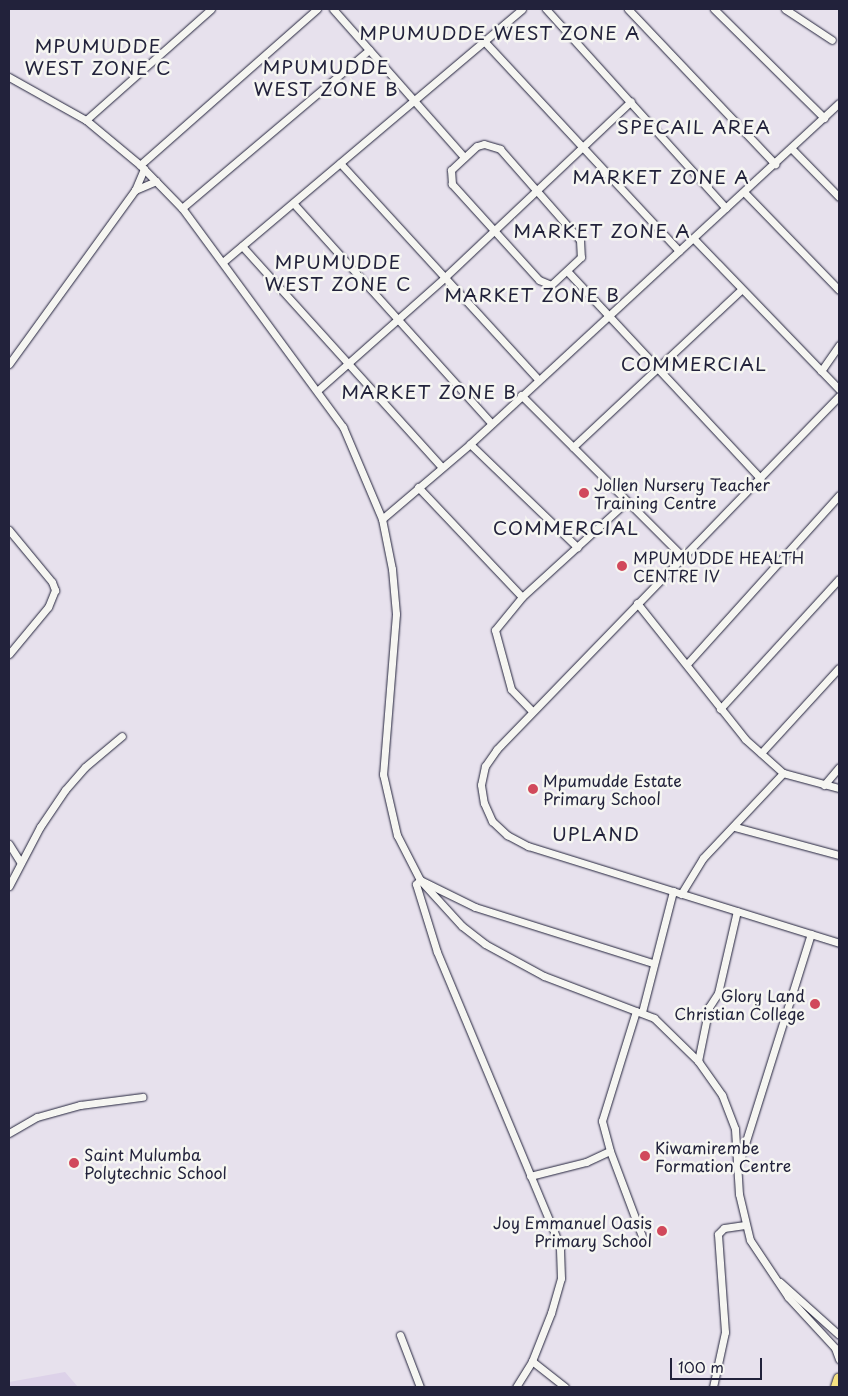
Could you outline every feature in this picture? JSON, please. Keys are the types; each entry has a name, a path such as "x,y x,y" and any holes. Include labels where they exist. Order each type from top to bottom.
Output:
{"highway":[{"path":"836,1387 839,1378"}],"street":[{"path":"86,120 211,9"},
{"path":"9,364 135,190 142,167 317,9"},
{"path":"333,9 464,157"},
{"path":"224,261 294,204 483,40 522,9"},
{"path":"546,9 726,208"},
{"path":"628,9 775,164"},
{"path":"714,9 824,118"},
{"path":"784,9 832,40"},
{"path":"483,40 680,251"},
{"path":"182,208 369,50"},
{"path":"9,77 86,120 142,167 182,208 224,261 344,427 382,518 392,569 396,614 383,774 397,835 420,880 462,926 507,958 562,984 639,1012 663,1025 698,1061 722,1096 729,1112 734,1129 745,1225 757,1252 774,1277 835,1348 839,1359"},
{"path":"318,390 444,278 630,100"},
{"path":"382,518 470,444 538,379 792,149 839,103"},
{"path":"492,145 537,190 582,245 581,258 552,285 545,284 452,184 451,170 477,146 492,145"},
{"path":"792,149 839,197"},
{"path":"340,163 538,379"},
{"path":"135,190 156,181"},
{"path":"744,192 839,290"},
{"path":"294,204 491,423"},
{"path":"694,239 839,389"},
{"path":"242,246 442,467"},
{"path":"568,272 760,478"},
{"path":"573,447 742,290"},
{"path":"822,371 839,345"},
{"path":"522,395 682,556"},
{"path":"839,396 532,711 485,766 481,785 484,803 492,821 507,835 528,846 839,943"},
{"path":"470,444 577,547"},
{"path":"418,487 522,597"},
{"path":"686,664 839,495"},
{"path":"532,711 511,689 495,630 522,597 628,501"},
{"path":"9,530 52,582 55,590 48,606 9,654"},
{"path":"720,709 839,579"},
{"path":"637,603 720,709 761,753 783,773 839,788"},
{"path":"761,753 839,668"},
{"path":"9,886 65,790 85,767 122,736"},
{"path":"824,785 839,767"},
{"path":"681,894 696,867 783,773"},
{"path":"735,827 839,855"},
{"path":"9,844 21,863"},
{"path":"420,880 475,908 653,963"},
{"path":"420,880 416,890 437,952 530,1176 555,1229 562,1262 551,1312 532,1361 516,1387"},
{"path":"642,1236 610,1151 602,1121 639,1012 673,891"},
{"path":"698,1061 709,1007 718,993 738,911"},
{"path":"738,1164 811,934"},
{"path":"9,1133 37,1117 71,1108 142,1097"},
{"path":"530,1176 586,1162 610,1151"},
{"path":"713,1387 725,1332 718,1234 724,1228 745,1225"},
{"path":"774,1277 839,1335"},
{"path":"400,1336 420,1387"},
{"path":"532,1361 565,1387"}],"shaded area":[{"path":"65,1372 78,1387 9,1387 9,1382"}],"place":[{"name":"Jollen Nursery Teacher Training Centre","path":"584,493"},
{"name":"MPUMUDDE HEALTH CENTRE IV","path":"622,566"},
{"name":"Mpumudde Estate Primary School","path":"533,789"},
{"name":"Glory Land Christian College","path":"815,1004"},
{"name":"Kiwamirembe Formation Centre","path":"645,1156"},
{"name":"Saint Mulumba Polytechnic School","path":"74,1163"},
{"name":"Joy Emmanuel Oasis Primary School","path":"662,1231"}],"district":[{"name":"MPUMUDDE WEST ZONE A","path":"500,33"},
{"name":"MPUMUDDE WEST ZONE C","path":"98,57"},
{"name":"MPUMUDDE WEST ZONE B","path":"326,78"},
{"name":"SPECAIL AREA","path":"694,127"},
{"name":"MARKET ZONE A","path":"661,177"},
{"name":"MARKET ZONE A","path":"602,231"},
{"name":"MPUMUDDE WEST ZONE C","path":"338,273"},
{"name":"MARKET ZONE B","path":"532,295"},
{"name":"COMMERCIAL","path":"694,364"},
{"name":"MARKET ZONE B","path":"429,392"},
{"name":"COMMERCIAL","path":"566,528"},
{"name":"UPLAND","path":"596,834"}]}
